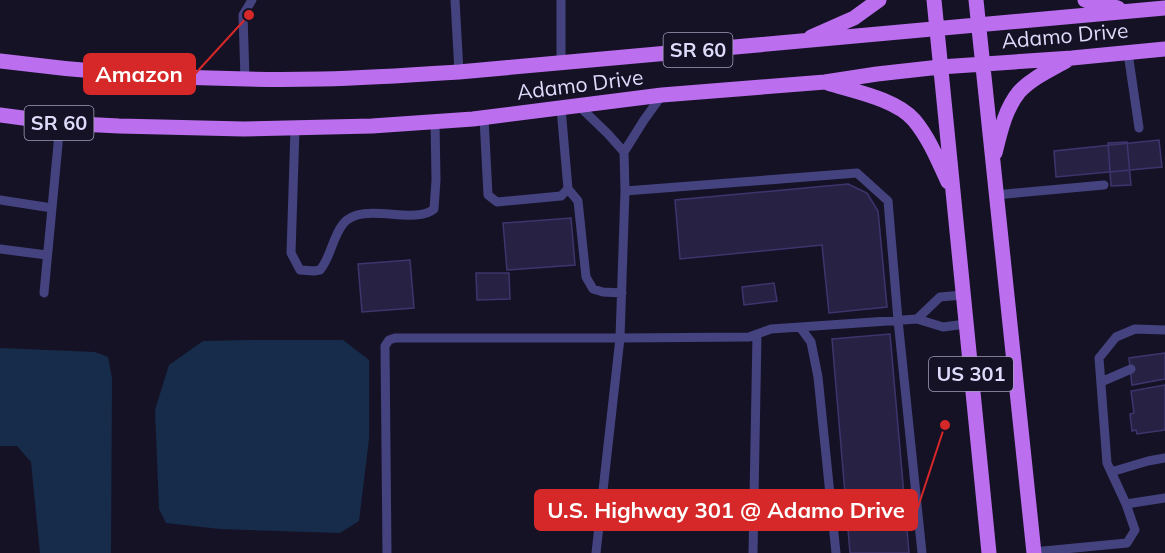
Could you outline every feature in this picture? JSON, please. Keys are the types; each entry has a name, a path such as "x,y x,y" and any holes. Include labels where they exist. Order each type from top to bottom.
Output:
{"main road":[{"path":"798,42 854,18 879,0"},
{"name":"US 301","path":"934,0 989,553"},
{"name":"US 301","path":"976,0 1034,553"},
{"path":"1084,0 1132,11"},
{"name":"Adamo Drive","path":"0,61 85,71 174,77 373,78 1165,8"},
{"name":"Adamo Drive","path":"0,115 60,123 295,129 484,118 662,95 825,82 878,74 1165,49"},
{"path":"992,165 1000,133 1018,93 1043,73 1072,58"},
{"path":"825,82 889,104 913,119 935,153 953,195"}],"lane":[{"path":"245,79 243,15 252,0"},
{"path":"455,0 459,72"},
{"path":"561,0 561,63"},
{"path":"1128,52 1138,128"},
{"path":"596,553 620,339 625,191 624,152 662,95"},
{"path":"579,106 624,152"},
{"path":"561,108 568,189 578,201 586,277 593,289 603,292 622,292"},
{"path":"484,118 489,195 497,202 561,196 568,189"},
{"path":"295,129 291,253 300,270 314,271 320,270 325,263 344,223 352,216 416,214 430,212 434,209 435,121"},
{"path":"44,293 60,123"},
{"path":"625,191 857,173 888,201 922,553"},
{"path":"995,195 1104,185"},
{"path":"0,200 52,208"},
{"path":"0,249 47,255"},
{"path":"917,319 940,297 963,295"},
{"path":"387,553 385,346 389,340 395,338 749,337 771,329 898,320 917,319 943,327 966,324"},
{"path":"800,327 811,342 818,377 836,553"},
{"path":"1034,553 1127,543 1135,530 1107,463 1099,358 1116,337 1135,329 1165,330"},
{"path":"753,553 757,334"},
{"path":"1101,382 1131,369"},
{"path":"1111,472 1165,458"},
{"path":"1126,504 1165,498"}],"water":[{"path":"343,340 369,360 369,439 359,521 340,533 220,529 166,523 159,509 155,410 169,365 203,341"},
{"path":"0,348 95,352 108,357 112,378 111,553 40,553 31,462 17,446 0,446"}],"building":[{"path":"1159,140 1162,167 1056,177 1054,151"},
{"path":"1127,142 1131,185 1111,186 1108,143"},
{"path":"848,184 867,193 878,211 887,307 829,313 822,245 680,259 675,200"},
{"path":"571,218 575,265 507,270 503,223"},
{"path":"410,260 414,308 362,312 358,264"},
{"path":"476,273 509,273 510,299 477,300"},
{"path":"774,283 777,301 744,305 742,287"},
{"path":"890,334 909,553 850,553 832,339"},
{"path":"1165,353 1165,379 1132,385 1129,358"},
{"path":"1165,385 1165,430 1137,434 1136,430 1132,431 1130,414 1134,413 1131,391"}],"place":[{"name":"Amazon","path":"249,15"},
{"name":"U.S. Highway 301 @ Adamo Drive","path":"945,425"}]}
